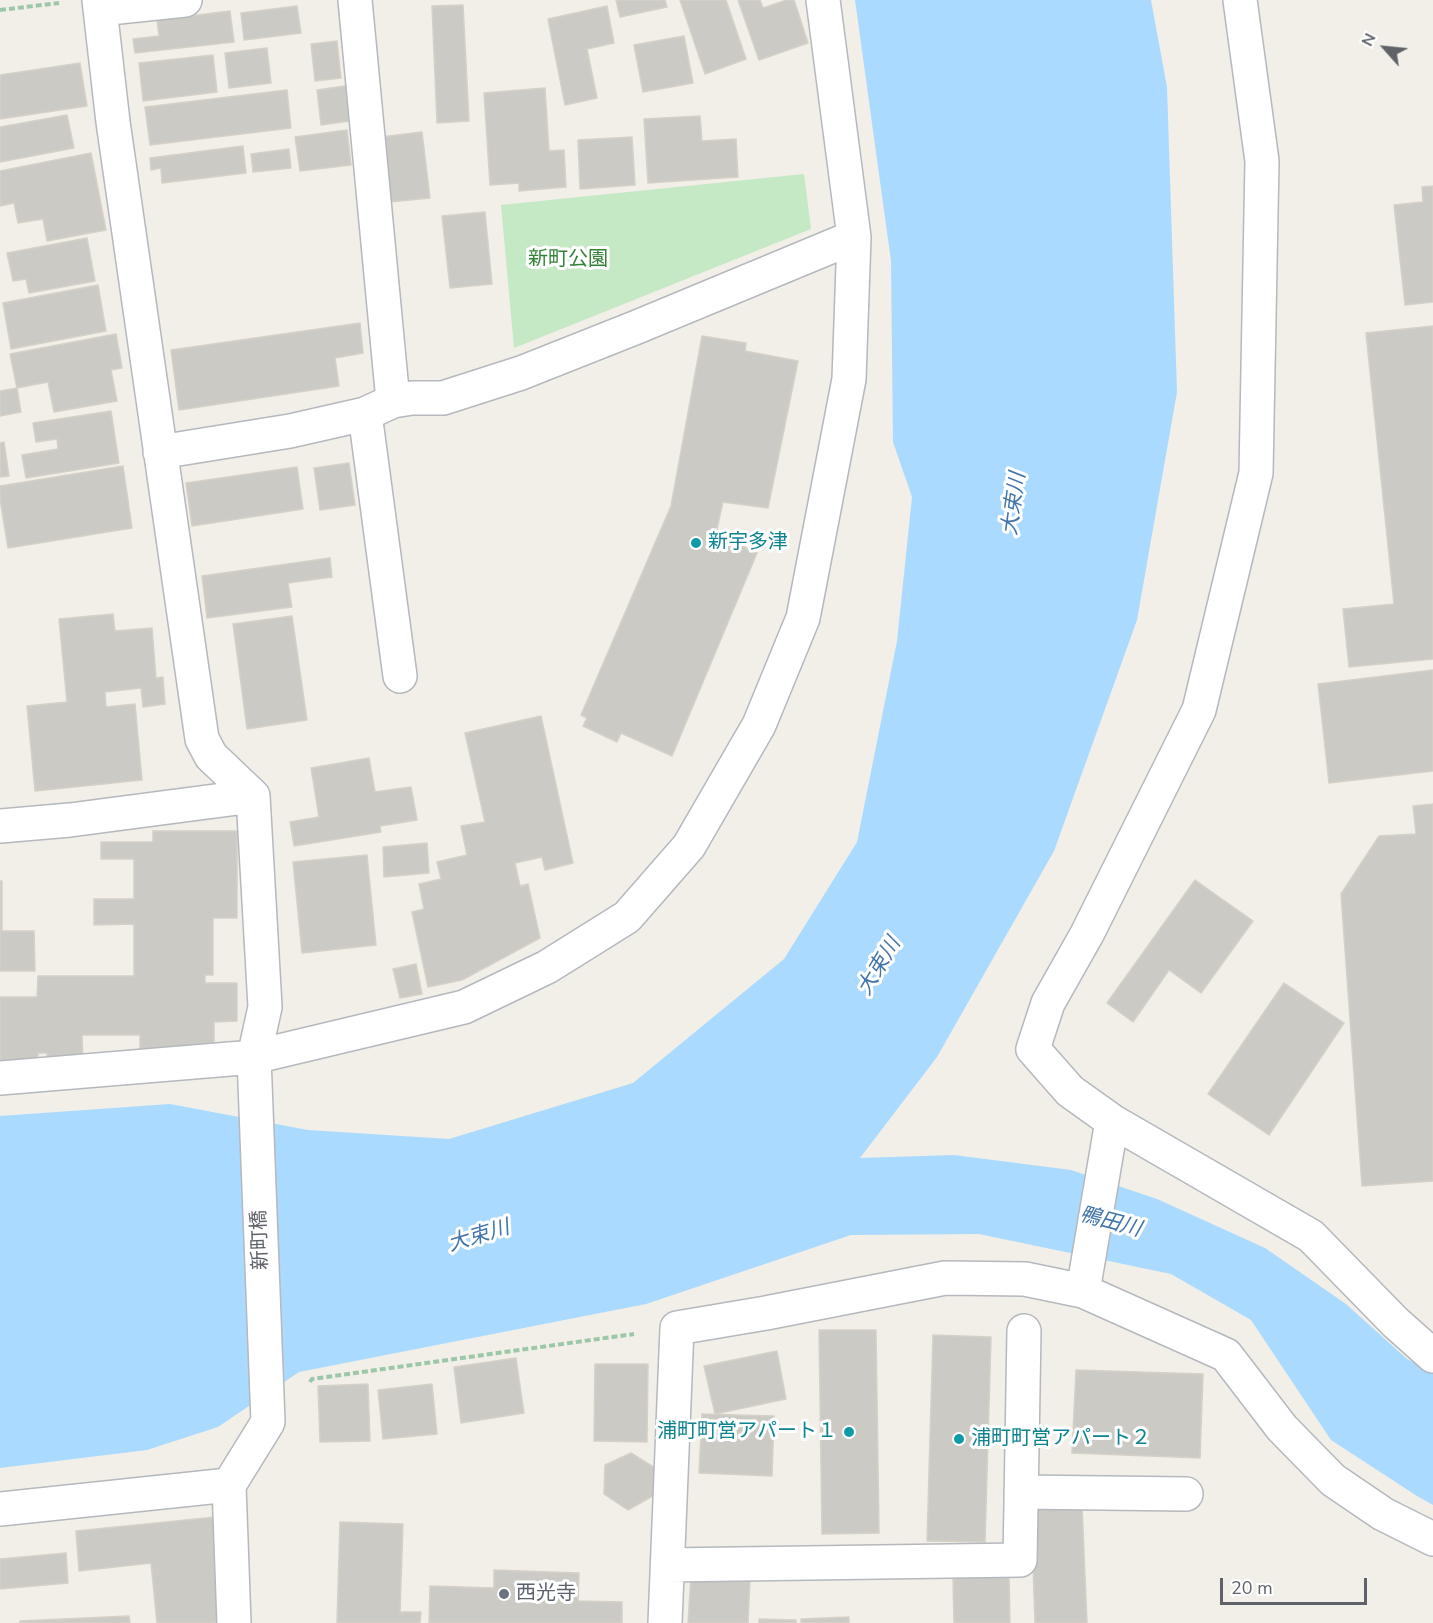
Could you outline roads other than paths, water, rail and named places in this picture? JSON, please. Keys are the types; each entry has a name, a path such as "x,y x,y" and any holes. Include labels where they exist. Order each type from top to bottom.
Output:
{"street":[{"path":"185,0 99,4 202,739 211,756 254,796"},
{"path":"355,0 379,408 400,676"},
{"path":"0,1078 254,1057 464,1007 547,967 627,917 689,846 759,725 804,618 849,379 854,237 823,0"},
{"path":"1240,0 1262,160 1256,473 1199,710 1087,934 1048,1003 1034,1049 1070,1091 1112,1121 1311,1236 1395,1322 1433,1356"},
{"path":"160,452 290,431 412,398 443,398 521,373 854,237"},
{"path":"0,826 70,820 254,796"},
{"name":"新町橋","path":"229,1485 268,1422 254,1057 265,1007 254,796"},
{"path":"1083,1292 1112,1121"},
{"path":"665,1623 677,1328 945,1278 1025,1279 1083,1292 1226,1355 1282,1428 1333,1480 1383,1514 1433,1539"},
{"path":"668,1565 1020,1560 1024,1331"},
{"path":"0,1509 229,1485 234,1623"},
{"path":"1021,1492 1186,1494"}],"water":[{"path":"855,0 1151,0 1167,87 1177,392 1137,620 1054,851 937,1057 860,1158 954,1155 1071,1170 1157,1199 1265,1248 1346,1304 1407,1359 1433,1372 1433,1505 1331,1440 1251,1320 1171,1274 979,1234 851,1235 646,1304 299,1372 218,1427 147,1450 0,1468 0,1116 170,1104 308,1130 449,1139 633,1083 784,959 857,842 897,641 912,497 893,442 891,261"}],"place":[{"name":"新宇多津","path":"696,543"},
{"name":"浦町町営アパート１","path":"849,1432"},
{"name":"浦町町営アパート２","path":"959,1439"},
{"name":"西光寺","path":"504,1594"}],"park label":[{"name":"新町公園","path":"568,260"}],"water label":[{"name":"大束川","path":"1015,504"},
{"name":"大束川","path":"880,967"},
{"name":"鴨田川","path":"1110,1223"},
{"name":"大束川","path":"479,1237"}]}
